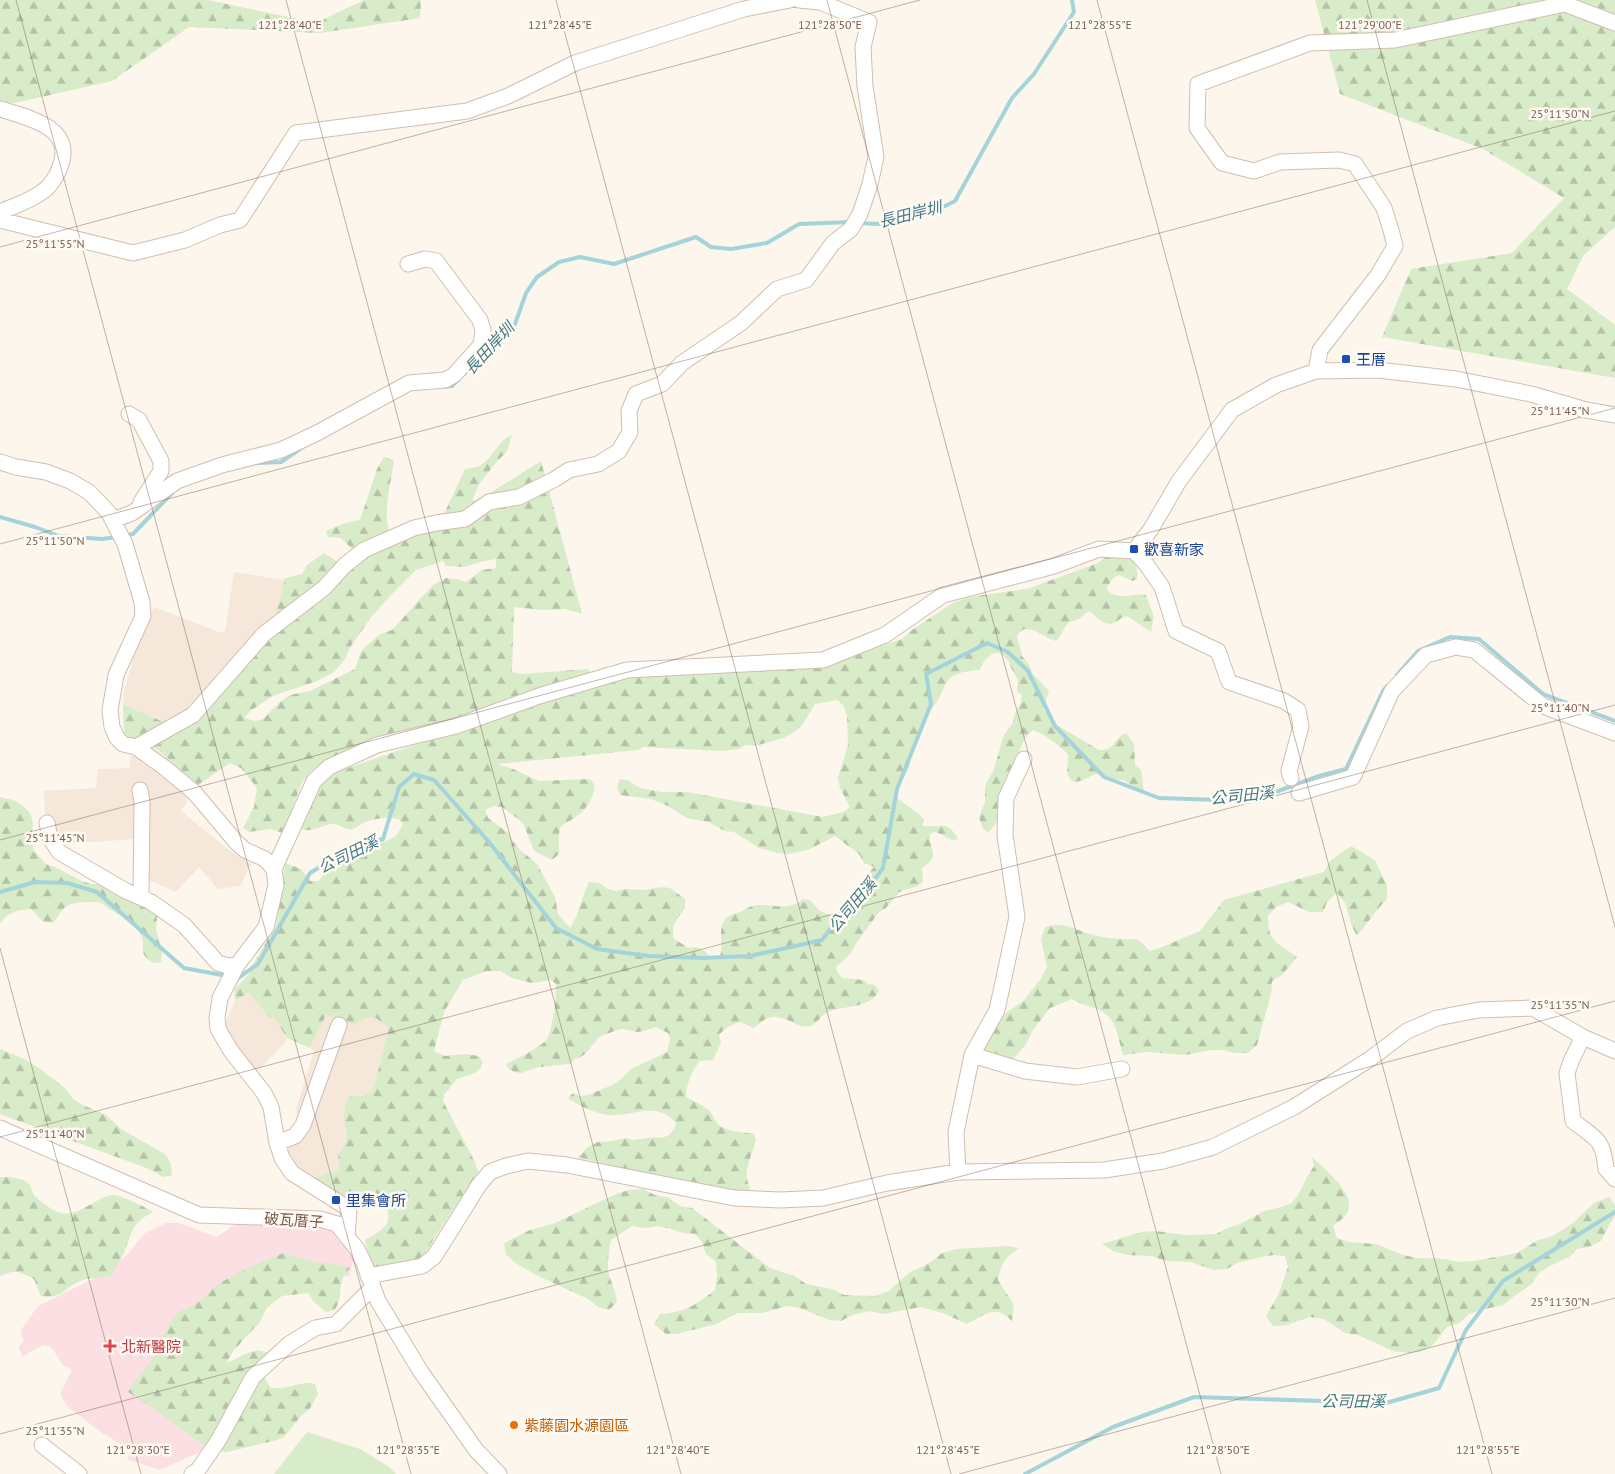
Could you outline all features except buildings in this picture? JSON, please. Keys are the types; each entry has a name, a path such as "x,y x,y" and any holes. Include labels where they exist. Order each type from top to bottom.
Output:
{"street":[{"path":"0,220 133,253 185,240 220,225 240,220 296,133 467,111 508,96 575,64 744,9 790,0"},
{"path":"136,748 193,715 264,634 324,588 345,564 364,550 414,528 465,519 489,502 519,497 555,480 569,470 598,464 619,451 630,432 629,411 636,394 662,384 682,363 741,323 777,289 806,280 833,244 851,229 860,214 870,184 876,157 865,86 864,47 869,22 820,2 799,0"},
{"path":"1316,371 1320,350 1378,275 1394,246 1384,208 1354,164 1339,160 1280,162 1254,171 1222,163 1196,128 1198,84 1310,43 1395,40 1565,4 1615,23"},
{"path":"0,109 44,124 57,133 63,147 63,161 57,176 43,192 0,212"},
{"path":"114,523 132,513 177,481 222,465 281,450 409,384 445,380 454,375 481,346 483,336 480,320 436,261 426,259 408,264"},
{"path":"1134,552 1151,530 1179,481 1232,410 1276,385 1316,371 1378,370 1456,379 1531,394 1586,410 1615,416"},
{"path":"129,414 139,420 161,461 161,471 132,513"},
{"path":"0,462 46,472 70,480 89,492 109,513 125,544 142,602 143,616 116,675 110,710 112,727 117,738 123,744 136,748 165,768 194,792 236,842 245,850 265,858 274,868"},
{"path":"346,1237 350,1209 292,1173 282,1158 270,1107 264,1093 231,1051 218,1029 217,1018 220,998 236,967 266,927 276,885 274,868 314,781 329,767 377,745 456,726 539,696 627,670 823,660 885,635 943,595 1054,566 1100,549 1134,552 1146,564 1162,587 1176,631 1218,651 1229,682 1284,701 1298,710 1301,726 1289,771 1291,778"},
{"path":"1298,793 1353,777 1392,691 1426,655 1456,647 1474,650 1543,706 1615,733"},
{"path":"958,1172 956,1132 972,1055 997,1010 1017,917 1005,835 1006,798 1024,759"},
{"path":"140,790 142,802 141,898"},
{"path":"47,823 50,838 59,852 126,891 151,902 184,925 218,963 236,967"},
{"path":"192,1474 198,1470 218,1441 253,1377 289,1344 315,1328 336,1324 370,1281 422,1266 434,1257 479,1185 490,1172 506,1166 528,1162 567,1165 734,1198 781,1200 822,1198 887,1183 958,1172 1104,1170 1163,1161 1214,1147 1294,1107 1370,1059 1407,1031 1437,1018 1479,1010 1533,1008 1583,1037 1615,1051"},
{"path":"277,1143 295,1136 303,1125 339,1025"},
{"path":"1583,1037 1567,1074 1573,1121 1601,1143 1606,1169 1615,1179"},
{"path":"972,1055 1024,1071 1077,1076 1122,1069"},
{"name":"破瓦厝子","path":"0,1128 199,1214 320,1219 337,1224 357,1249 378,1301 421,1372 476,1450 499,1474"},
{"path":"42,1445 79,1474"}],"shaded area":[{"path":"234,572 285,580 274,620 183,716 169,724 123,704 124,691 134,656 154,607 222,633 225,630"},
{"path":"131,756 135,756 157,774 180,787 190,797 181,811 225,847 251,864 240,886 218,889 199,867 176,892 146,879 136,839 47,845 44,791 96,788 98,769 129,768"},
{"path":"248,993 274,1016 287,1038 285,1043 255,1073 238,1054 224,1025 235,1001"},
{"path":"326,1015 354,1025 366,1018 376,1018 390,1028 373,1091 362,1096 349,1096 344,1111 346,1143 338,1154 340,1170 309,1179 299,1170 286,1144 307,1128 298,1117 296,1109 314,1051 310,1048"},
{"name":"北新醫院","path":"166,1223 179,1223 217,1237 234,1225 270,1224 332,1229 354,1259 349,1277 297,1264 207,1295 211,1434 202,1451 160,1470 127,1459 132,1450 102,1433 68,1407 60,1394 72,1370 63,1365 51,1347 43,1345 23,1356 18,1347 24,1341 21,1330 38,1306 97,1277 128,1254 145,1233"}],"green space":[{"path":"0,0 208,0 316,23 364,0 421,0 420,18 320,33 189,27 112,81 10,104 0,101"},
{"path":"1315,0 1615,0 1615,227 1583,256 1567,289 1615,325 1615,378 1382,337 1411,269 1512,253 1564,198 1483,149 1340,94"},
{"path":"512,435 507,451 478,486 472,501 482,498 541,461 582,614 565,609 541,610 514,607 512,672 522,674 588,669 592,674 559,681 472,715 361,747 314,768 302,782 283,833 271,829 249,832 243,828 254,807 257,788 241,768 230,763 198,785 158,750 124,735 123,704 168,724 183,716 274,620 285,580 282,579 302,574 307,565 324,553 338,562 353,550 341,538 328,537 326,531 345,523 360,520 377,469 384,457 394,460 387,508 390,534 443,516 465,469 482,464 502,441","holes":["496,559 496,568 482,570 466,582 446,578 433,585 392,630 380,634 361,651 355,669 310,691 290,695 263,719 256,721 244,718 250,711 273,696 317,681 334,672 345,659 351,646 372,616 416,570 443,561 446,566 464,567"]},
{"path":"1124,553 1135,564 1137,579 1132,581 1119,575 1113,578 1106,589 1111,593 1121,596 1146,595 1154,617 1151,632 1127,616 1108,624 1090,611 1068,623 1056,641 1030,629 1021,631 1017,636 1022,656 1030,666 1032,673 1049,691 1043,709 1055,724 1099,750 1109,748 1126,733 1134,744 1135,765 1141,770 1144,792 1138,791 1124,780 1112,779 1101,773 1074,782 1068,773 1068,754 1047,737 1033,730 1024,741 1015,764 1008,775 1000,814 988,832 983,829 979,817 985,802 985,788 993,772 1004,735 1013,723 1022,695 1017,692 1018,679 1008,661 997,652 986,659 979,670 963,672 951,677 924,720 911,749 910,764 899,786 897,798 920,815 924,820 922,826 947,827 951,829 958,839 952,840 936,832 931,833 930,840 933,856 922,868 923,882 918,886 899,892 886,908 879,912 850,954 836,967 842,978 864,980 868,984 875,985 879,991 869,1001 828,1012 810,1026 805,1027 779,1017 764,1020 753,1028 741,1022 732,1025 719,1035 721,1043 713,1060 700,1061 694,1068 690,1078 686,1097 709,1111 722,1127 754,1134 756,1140 747,1174 752,1199 577,1157 586,1148 598,1142 626,1138 633,1140 662,1138 669,1135 674,1129 676,1123 660,1112 644,1111 608,1115 587,1109 568,1098 573,1093 580,1096 588,1095 610,1086 633,1068 667,1052 670,1038 668,1033 656,1027 637,1032 623,1029 617,1030 599,1037 587,1052 570,1064 539,1067 521,1073 514,1072 506,1064 528,1053 547,1039 555,1007 556,984 551,980 532,983 512,978 500,971 487,971 463,980 444,1012 434,1051 445,1056 465,1054 479,1056 483,1062 480,1069 475,1073 457,1079 444,1095 443,1101 475,1162 478,1172 430,1245 423,1259 378,1269 370,1262 365,1240 380,1231 387,1223 388,1214 383,1200 371,1191 345,1198 309,1179 340,1170 338,1154 343,1149 346,1139 344,1112 349,1096 362,1096 373,1091 389,1028 376,1018 366,1018 354,1025 326,1015 310,1048 287,1038 274,1017 270,1018 250,994 248,993 235,1001 234,990 249,974 276,926 285,863 301,869 310,881 319,881 334,860 391,839 397,835 403,824 399,819 385,818 367,821 350,829 334,824 312,830 303,830 298,824 322,777 616,677 825,664 902,639 912,630 951,604 969,597 1027,589 1098,563 1108,555","holes":["837,700 844,706 847,716 848,745 838,778 840,788 850,807 843,812 823,817 687,792 662,792 644,789 628,780 620,779 617,787 620,795 651,799 668,806 687,818 708,822 725,831 734,832 759,848 788,854 808,850 835,836 859,854 864,863 874,867 855,894 842,919 820,911 810,900 803,899 798,903 787,906 753,906 729,916 722,926 721,954 719,959 711,958 705,951 697,947 689,948 674,939 674,926 685,908 685,899 670,888 616,891 608,889 599,883 589,882 570,928 558,914 555,897 537,864 517,847 508,833 488,818 485,810 494,806 502,807 517,818 524,825 534,851 552,860 559,854 561,827 587,807 595,786 590,779 539,781 497,764 638,750 643,747 720,751 739,749 746,745 755,746 783,738 793,733 801,727 815,704"]},
{"path":"0,797 13,800 30,813 33,822 31,841 34,851 46,864 91,884 138,885 155,907 157,917 156,929 162,952 161,962 153,963 145,956 142,937 136,927 98,902 68,905 53,923 44,922 31,909 13,912 0,924"},
{"path":"1351,846 1375,860 1387,886 1387,899 1357,936 1345,903 1337,893 1327,902 1323,912 1309,912 1288,902 1276,907 1268,916 1268,925 1272,937 1279,945 1297,957 1282,975 1272,981 1271,994 1257,1045 1248,1053 1211,1050 1186,1055 1148,1052 1123,1055 1115,1027 1107,1015 1102,1011 1072,999 1050,1008 1033,1030 1026,1044 1013,1059 999,1057 976,1044 989,1025 1023,1001 1040,980 1047,967 1041,939 1045,927 1062,925 1099,936 1137,939 1150,951 1200,931 1224,900 1324,872 1330,861"},
{"path":"0,1049 24,1059 39,1068 66,1089 73,1099 106,1115 121,1129 165,1154 171,1164 172,1176 163,1177 149,1169 0,1114"},
{"path":"1312,1157 1342,1187 1349,1201 1347,1213 1333,1226 1337,1238 1349,1242 1376,1244 1403,1255 1417,1258 1445,1259 1459,1262 1517,1253 1538,1240 1550,1237 1563,1230 1594,1203 1609,1197 1615,1205 1615,1214 1601,1241 1589,1247 1577,1249 1569,1257 1548,1267 1538,1274 1532,1284 1503,1305 1469,1314 1459,1323 1447,1327 1432,1346 1420,1352 1407,1353 1393,1351 1358,1335 1345,1333 1324,1319 1310,1317 1287,1325 1273,1326 1266,1316 1279,1293 1288,1267 1285,1256 1273,1255 1262,1257 1237,1263 1227,1269 1213,1270 1191,1262 1165,1261 1152,1256 1127,1255 1113,1251 1102,1244 1141,1232 1156,1231 1185,1235 1216,1234 1264,1211 1292,1203 1314,1166"},
{"path":"0,1177 23,1180 30,1185 36,1197 49,1208 60,1213 67,1214 81,1210 101,1199 114,1195 128,1199 153,1212 136,1225 124,1253 111,1276 83,1280 55,1296 41,1296 34,1279 18,1272 0,1275"},
{"path":"643,1189 655,1195 669,1198 680,1206 692,1208 770,1268 795,1276 806,1284 832,1289 844,1295 875,1296 889,1291 909,1273 931,1262 942,1253 956,1249 1005,1246 1019,1248 1004,1262 1000,1269 998,1280 1014,1305 1012,1321 1006,1316 995,1312 967,1324 945,1314 921,1307 883,1314 869,1311 852,1315 841,1321 829,1320 800,1308 787,1306 762,1313 738,1313 716,1324 677,1334 666,1334 654,1324 660,1314 683,1310 702,1300 715,1290 716,1262 706,1254 702,1242 695,1234 683,1233 658,1226 646,1228 632,1226 611,1240 608,1269 617,1302 609,1310 598,1307 588,1299 538,1276 506,1255 504,1243 530,1230 555,1223 618,1193"},
{"path":"283,1253 350,1268 341,1284 338,1304 335,1310 326,1312 313,1301 308,1293 282,1296 266,1309 260,1322 234,1350 226,1363 251,1352 262,1351 268,1353 265,1379 271,1388 309,1383 315,1384 318,1394 309,1410 301,1416 284,1437 227,1452 210,1449 128,1392 153,1358 169,1324 177,1314 197,1303 220,1283"},
{"path":"307,1432 360,1449 388,1466 396,1474 274,1474"}],"waterway":[{"name":"長田岸圳","path":"859,223 879,224 943,207 955,201 1012,98 1034,74 1074,12 1072,0"},
{"name":"長田岸圳","path":"464,374 515,324 526,293 537,277 559,262 580,257 614,264 696,237 711,247 731,249 767,243 799,224 850,222"},
{"name":"長田岸圳","path":"444,387 452,386 459,379"},
{"name":"長田岸圳","path":"257,463 281,462 303,447"},
{"name":"長田岸圳","path":"126,535 133,534 173,492"},
{"name":"長田岸圳","path":"0,517 59,536 102,539 116,537"},
{"name":"公司田溪","path":"1397,675 1418,651 1450,637 1479,639 1543,694 1615,721"},
{"name":"公司田溪","path":"236,977 238,978 258,964 310,873 343,853 383,839 399,787 414,774 434,780 489,842 556,928 597,949 649,956 702,958 750,956 822,940 847,906 863,895 883,868 897,789 931,704 926,674 987,643 1008,652 1028,671 1055,726 1104,777 1159,798 1220,800 1273,793 1319,776 1346,769 1387,686"},
{"name":"公司田溪","path":"0,892 35,882 67,883 97,892 184,968 227,976"},
{"name":"公司田溪","path":"1025,1474 1113,1427 1194,1397 1386,1403 1439,1388 1466,1330 1503,1281 1615,1212"}],"place":[{"name":"王厝","path":"1346,359"},
{"name":"歡喜新家","path":"1134,549"},
{"name":"里集會所","path":"336,1200"},
{"name":"北新醫院","path":"110,1346"},
{"name":"紫藤園水源園區","path":"514,1425"}]}
